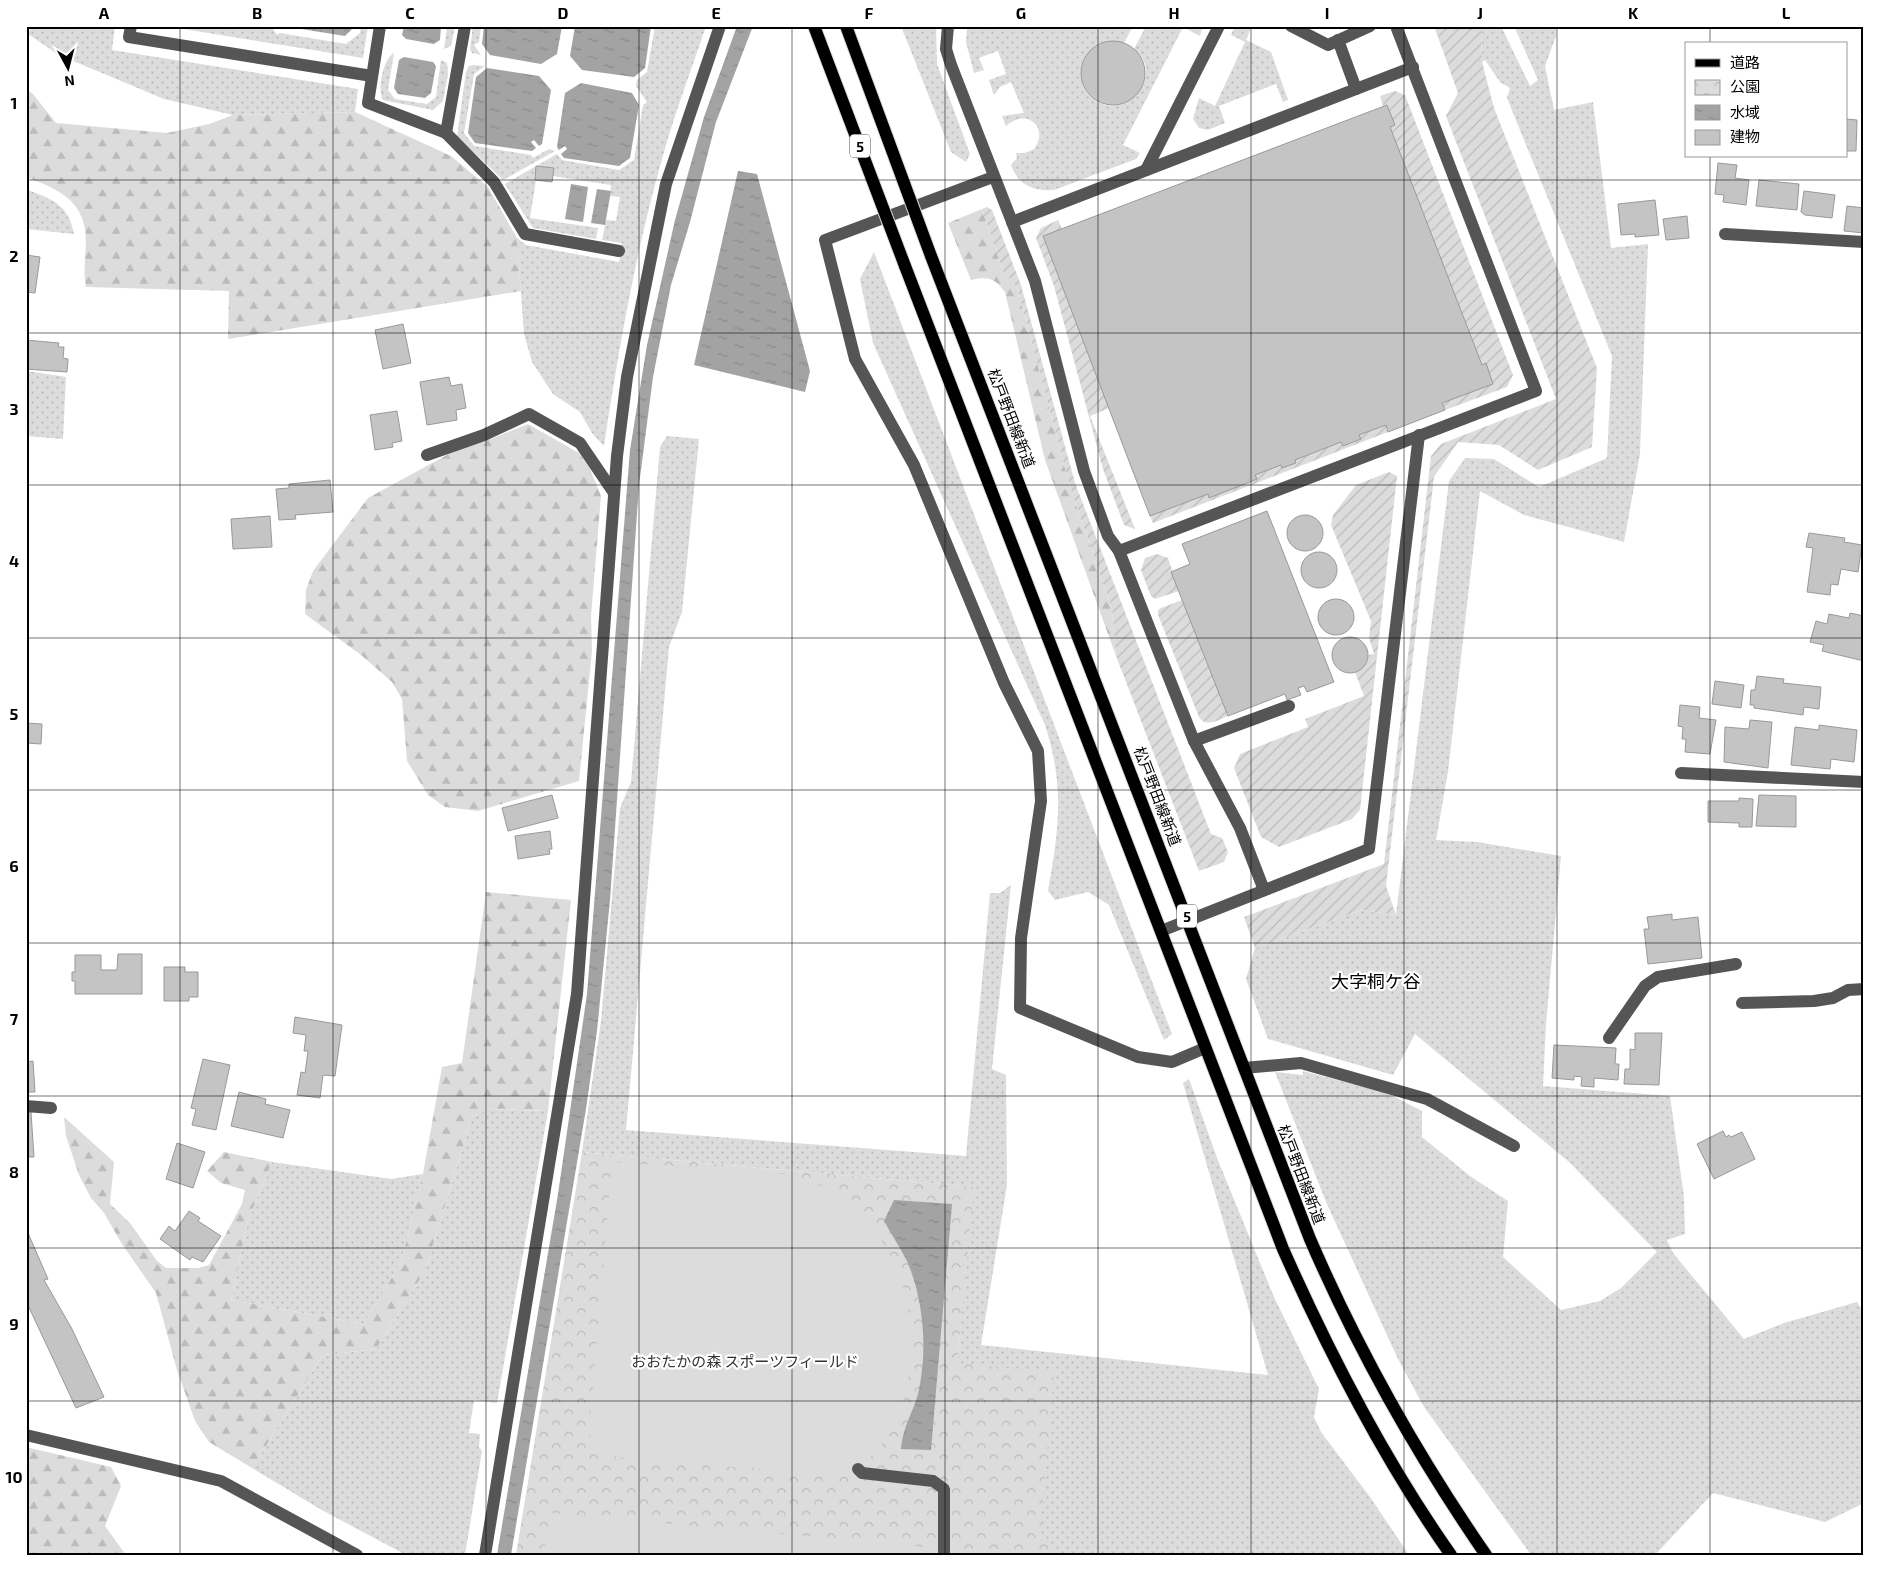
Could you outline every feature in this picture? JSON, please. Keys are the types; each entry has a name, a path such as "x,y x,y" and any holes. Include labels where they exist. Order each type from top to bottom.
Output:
{"main road":[{"name":"5","path":"814,26 1283,1249 1312,1314 1380,1442 1451,1555"},
{"name":"松戸野田線新道","path":"846,26 932,256 1310,1239 1340,1307 1406,1431 1486,1555"}],"street":[{"path":"131,26 129,37 372,76"},
{"path":"380,26 368,103 446,133 494,182 525,234 618,251"},
{"path":"446,133 464,26"},
{"path":"485,1555 577,994 614,493 627,377 666,184 720,26"},
{"path":"948,26 946,49 951,65 1035,281 1084,471 1108,536 1119,551 1194,741 1240,828 1264,890"},
{"path":"1146,170 1219,26"},
{"path":"1291,26 1328,44 1370,26"},
{"path":"1119,551 1536,391 1396,26"},
{"path":"1338,40 1356,89"},
{"path":"1012,222 1413,67"},
{"path":"993,177 824,240 856,359 914,465 1004,683 1038,750 1041,801 1021,938 1020,1008 1138,1057 1172,1062 1205,1048"},
{"path":"1726,234 1864,242"},
{"path":"427,455 484,435 529,414 580,444 614,493"},
{"path":"1161,932 1368,849 1419,435"},
{"path":"1194,741 1289,706"},
{"path":"1682,773 1864,782"},
{"path":"1609,1038 1645,986 1658,977 1736,964"},
{"path":"1742,1003 1833,998 1848,990 1864,989"},
{"path":"1244,1068 1301,1063 1382,1086 1426,1099 1514,1146"},
{"path":"26,1106 51,1108"},
{"path":"26,1435 221,1481 357,1555"},
{"path":"858,1469 862,1473 932,1481 944,1489 944,1555"}],"green space":[{"path":"32,26 115,26 112,50 358,89 355,112 233,115 164,99 59,55 28,34"},
{"path":"165,26 271,26 277,35 280,33 346,44 360,33 361,26 368,26 363,58"},
{"path":"447,26 455,26 451,46 444,49"},
{"path":"473,26 481,26 479,42 474,45 481,55 472,53 470,49"},
{"path":"655,26 706,26 669,136 645,225 622,335 604,446 592,433 580,412 553,394 532,362 524,334 517,238 526,245 619,262 622,243 602,240 606,220 616,221 620,197 610,196 611,185 553,176 554,168 536,166 557,154 562,160 619,170 634,160 643,105 647,102 636,86 637,80 647,72"},
{"path":"901,26 936,26 937,64 970,154 966,162 951,152"},
{"path":"967,26 1133,26 1124,43 1103,43 1091,50 1086,55 1081,69 1081,77 1088,94 1103,104 1116,105 1127,101 1137,94 1144,83 1146,72 1143,60 1134,49 1146,26 1183,27 1123,145 1140,153 1136,159 1054,190 1040,190 1022,182 1011,165 1017,158 1016,153 1025,153 1034,149 1038,141 1038,127 1028,119 1014,121 1006,126 1002,116 1024,113 1011,82 1000,87 994,95 989,80 1006,74 998,51 979,58 984,70 974,73 966,42"},
{"path":"1235,26 1252,26 1246,40 1271,52 1288,100 1283,102 1276,84 1219,106 1225,123 1208,130 1199,128 1193,119 1199,98 1215,106 1245,42 1231,35"},
{"path":"1434,26 1481,26 1482,62 1494,108 1597,368 1592,447 1538,470 1499,445 1458,442 1434,477 1386,886 1396,915 1362,910 1255,948 1244,917 1384,864 1431,456 1441,444 1556,399 1446,116 1458,93"},
{"path":"1481,26 1501,26 1530,86 1538,80 1514,26 1556,26 1556,36 1545,66 1554,110 1593,102 1611,248 1648,244 1640,454 1624,542 1524,515 1480,491 1448,772 1436,840 1477,842 1561,856 1546,1024 1543,1086 1670,1096 1684,1197 1685,1234 1667,1240 1673,1253 1744,1339 1784,1323 1857,1302 1864,1313 1864,1503 1825,1522 1713,1493 1655,1555 1531,1555 1424,1407 1397,1357 1326,1202 1275,1072 1303,1075 1303,1071 1387,1093 1422,1111 1422,1137 1470,1176 1508,1201 1503,1257 1561,1310 1600,1301 1621,1288 1657,1252 1569,1162 1415,1034 1393,1075 1268,1039 1246,979 1255,948 1362,910 1396,915 1449,481 1465,458 1494,459 1539,487 1607,458 1612,356 1507,98 1510,88 1500,82 1485,60 1482,62"},
{"path":"1184,27 1202,28 1200,36"},
{"path":"394,53 388,90 395,99 427,104 436,97 441,60 447,63 448,74 443,101 433,110 383,100 381,95 382,75 387,61"},
{"path":"469,66 485,66 474,74 464,133 474,146 531,155 533,158 549,149 555,151 503,180 457,136 466,72"},
{"path":"26,89 33,94 56,123 167,133 209,124 233,115 355,112 451,156 488,187 517,238 521,291 228,339 229,291 86,287 86,243 82,218 71,201 55,189 26,177"},
{"path":"1395,91 1405,95 1513,375 1507,387 1445,410 1442,403 1493,383 1486,364 1482,365 1390,127 1394,124 1387,105 1383,106 1380,96"},
{"path":"536,166 536,180 530,218 598,228 596,239 533,228 505,184"},
{"path":"26,189 58,204 68,215 74,234 26,229"},
{"path":"987,207 992,210 1021,285 1075,483 1211,834 1222,838 1228,852 1224,862 1199,871 1116,656 1112,609 1070,487 1017,287 1003,271 982,209"},
{"path":"982,209 1003,271 1017,287 1070,487 1112,609 1116,656 1045,460 1005,292 991,279 971,280 948,223"},
{"path":"1058,220 1062,229 1043,237 1109,408 1090,416 1135,529 1124,525 1103,469 1054,286 1036,238 1041,228"},
{"path":"874,252 1172,1034 1164,1040 1109,905 1088,892 1055,900 1048,891 1055,847 1058,808 1058,788 1051,747 1045,725 873,343 860,279"},
{"path":"26,371 66,377 63,439 26,436"},
{"path":"528,424 579,453 590,469 601,496 591,616 592,651 579,781 478,811 445,807 428,795 407,761 402,699 392,682 361,655 305,614 306,590 313,571 368,498 456,450 491,439"},
{"path":"1386,425 1388,432 1153,523 1150,516 1208,494 1209,498 1256,479 1255,475 1281,465 1283,468 1296,463 1295,460 1341,442 1343,446 1360,440 1359,435"},
{"path":"667,436 699,439 682,612 669,647 626,1130 966,1156 990,893 1000,893 1011,885 992,1069 1006,1075 1007,1185 981,1345 1268,1375 1183,1083 1189,1079 1217,1158 1274,1297 1319,1389 1314,1417 1321,1432 1370,1497 1409,1555 516,1555 957,1363 973,1187 582,1152 601,1021 620,808 631,782 660,447"},
{"path":"1389,472 1397,476 1360,810 1352,819 1279,847 1261,837 1234,768 1240,754 1308,727 1305,719 1364,696 1355,672 1366,664 1369,655 1374,654 1369,638 1371,621 1331,525 1333,515 1356,485"},
{"path":"1157,554 1168,558 1179,591 1155,599 1151,596 1141,570 1145,558"},
{"path":"1182,600 1228,716 1209,723 1199,717 1158,615 1158,610 1161,608"},
{"path":"486,892 571,900 548,1111 490,1109 472,1117 425,1271 376,1349 323,1355 252,1468 209,1442 195,1421 177,1370 156,1293 122,1244 104,1213 91,1198 79,1175 66,1136 64,1117 114,1162 110,1204 130,1223 157,1261 166,1268 198,1268 209,1265 242,1204 245,1190 221,1183 207,1171 224,1152 272,1162 248,1220 231,1300 364,1324 401,1262 423,1174 442,1067 462,1063"},
{"path":"489,1109 548,1111 497,1403 474,1400 469,1433 480,1434 479,1447 482,1451 465,1555 406,1555 320,1509 252,1468 323,1355 376,1349 425,1271 472,1117"},
{"name":"おおたかの森 スポーツフィールド","path":"582,1152 974,1187 957,1363 1054,1372 1040,1534 1057,1555 516,1555"},
{"path":"272,1162 391,1179 423,1174 401,1262 364,1324 231,1300 248,1220"},
{"path":"612,1162 778,1173 793,1176 815,1183 835,1193 856,1209 873,1228 887,1249 898,1273 906,1298 911,1349 909,1374 901,1409 892,1429 873,1455 849,1477 609,1456 589,1433"},
{"path":"26,1447 111,1467 121,1486 105,1526 126,1555 26,1555"},
{"path":"550,1513 936,1548 937,1555 544,1555"}],"water":[{"path":"283,26 355,26 345,36"},
{"path":"404,26 441,26 440,40 434,44 406,39 402,35"},
{"path":"484,26 562,26 557,54 541,64 490,55 482,44"},
{"path":"575,26 651,26 645,68 634,77 582,70 570,56"},
{"path":"737,26 753,26 716,122 690,222 671,285 653,377 639,485 610,900 597,1031 586,1109 511,1555 497,1555 558,1194 587,994 630,450 647,345 675,220 704,117"},
{"path":"404,57 433,62 436,66 431,93 425,98 398,94 394,88 399,60"},
{"path":"487,68 539,76 551,90 542,144 539,146 534,140 531,142 536,148 532,151 475,143 468,133 476,77"},
{"path":"581,83 632,93 639,105 630,158 619,166 564,158 561,154 567,149 565,146 559,150 557,147 565,93"},
{"path":"738,171 757,174 810,371 805,392 694,365"},
{"path":"571,184 588,187 583,222 565,219"},
{"path":"597,189 611,191 605,225 591,223"},
{"path":"894,1200 952,1204 931,1450 901,1449 921,1378 923,1326 913,1276 907,1261 884,1221"}],"building":[{"path":"1107,41 1119,41 1136,50 1143,61 1145,73 1143,85 1136,96 1119,105 1107,105 1095,100 1086,91 1081,79 1081,67 1086,55 1095,46"},
{"path":"1387,105 1395,125 1390,127 1482,365 1486,363 1493,384 1442,403 1445,410 1388,432 1386,425 1359,435 1361,439 1343,446 1341,442 1295,460 1296,463 1282,468 1281,465 1255,475 1257,479 1209,498 1208,494 1150,516 1043,236"},
{"path":"1848,119 1857,120 1856,151 1848,151"},
{"path":"1718,163 1737,165 1735,178 1749,180 1746,205 1723,202 1724,195 1715,194"},
{"path":"536,166 554,168 552,182 535,180"},
{"path":"1759,180 1799,184 1797,210 1756,206"},
{"path":"1804,191 1835,195 1832,218 1805,215 1801,212"},
{"path":"1655,200 1659,235 1635,237 1635,234 1621,235 1618,204"},
{"path":"1847,206 1864,208 1864,233 1844,231"},
{"path":"1687,216 1689,238 1666,240 1663,219"},
{"path":"26,255 40,257 35,293 26,292"},
{"path":"403,324 411,363 383,369 375,330"},
{"path":"26,340 59,343 58,347 64,347 63,358 68,359 67,372 26,369"},
{"path":"449,377 451,386 462,384 466,408 456,410 457,420 427,425 420,382"},
{"path":"397,411 402,441 392,443 393,447 375,450 370,415"},
{"path":"330,480 333,512 295,515 296,519 279,520 276,489 289,488 289,484"},
{"path":"1267,511 1334,682 1307,692 1304,686 1298,688 1301,695 1287,700 1285,694 1228,716 1171,572 1190,564 1182,544"},
{"path":"1305,515 1312,516 1318,520 1322,526 1322,540 1318,546 1312,550 1305,551 1298,550 1292,546 1288,540 1287,533 1288,526 1292,520 1298,516"},
{"path":"270,516 272,547 233,549 231,519"},
{"path":"1809,533 1845,538 1844,542 1862,545 1858,572 1841,569 1838,585 1831,584 1830,595 1807,592 1813,548 1806,547"},
{"path":"1319,552 1326,553 1332,557 1336,563 1336,577 1332,583 1326,587 1319,588 1312,587 1306,583 1302,577 1301,570 1302,563 1306,557 1312,553"},
{"path":"1336,599 1349,604 1354,617 1349,630 1336,635 1323,630 1318,617 1323,604"},
{"path":"1850,613 1864,616 1864,661 1822,651 1824,645 1810,642 1816,621 1827,624 1829,614 1849,618"},
{"path":"1350,637 1363,642 1368,655 1363,668 1350,673 1337,668 1332,655 1337,642"},
{"path":"1757,676 1784,679 1783,683 1821,687 1819,709 1804,707 1803,715 1754,708 1754,705 1750,705 1751,690 1755,690"},
{"path":"1715,681 1744,685 1741,708 1712,704"},
{"path":"1680,705 1700,707 1699,718 1716,720 1710,754 1685,752 1686,739 1682,739 1683,727 1678,726"},
{"path":"1750,720 1772,722 1768,768 1724,762 1725,727 1749,729"},
{"path":"26,723 42,724 41,744 26,743"},
{"path":"1819,725 1857,730 1854,762 1831,759 1830,769 1791,765 1795,727 1819,730"},
{"path":"552,795 558,818 508,831 502,808"},
{"path":"1759,795 1796,796 1796,827 1756,826"},
{"path":"1739,798 1753,799 1752,827 1739,827 1739,823 1708,822 1708,801 1739,801"},
{"path":"550,831 552,849 549,849 550,854 518,859 515,836"},
{"path":"1672,914 1672,920 1698,917 1702,958 1648,964 1644,929 1649,929 1647,917"},
{"path":"118,954 142,954 142,994 75,994 75,981 72,981 72,972 75,972 75,955 101,955 101,970 117,970"},
{"path":"164,967 185,967 185,972 198,972 198,997 189,997 189,1001 164,1001"},
{"path":"295,1017 342,1025 335,1076 323,1075 320,1098 297,1095 301,1072 305,1073 308,1051 304,1051 306,1035 293,1033"},
{"path":"1635,1033 1662,1033 1659,1085 1624,1084 1625,1069 1630,1069 1630,1049 1635,1050"},
{"path":"1554,1045 1616,1048 1615,1064 1619,1064 1618,1080 1594,1078 1594,1087 1581,1086 1582,1077 1574,1076 1574,1080 1552,1078"},
{"path":"203,1059 230,1065 216,1130 192,1125 196,1109 191,1108"},
{"path":"33,1061 35,1092 26,1092 26,1062"},
{"path":"239,1092 266,1099 265,1104 290,1110 283,1138 231,1126"},
{"path":"26,1112 31,1112 34,1157 26,1157"},
{"path":"1723,1131 1726,1137 1742,1132 1755,1159 1714,1179 1697,1144"},
{"path":"177,1143 205,1152 193,1188 166,1179"},
{"path":"189,1211 200,1218 198,1221 221,1236 203,1262 192,1257 190,1260 160,1239 169,1226 175,1231"},
{"path":"28,1233 48,1279 44,1280 72,1329 104,1397 76,1408 26,1301"}],"district":[{"name":"大字桐ケ谷","path":"1376,981"}]}
